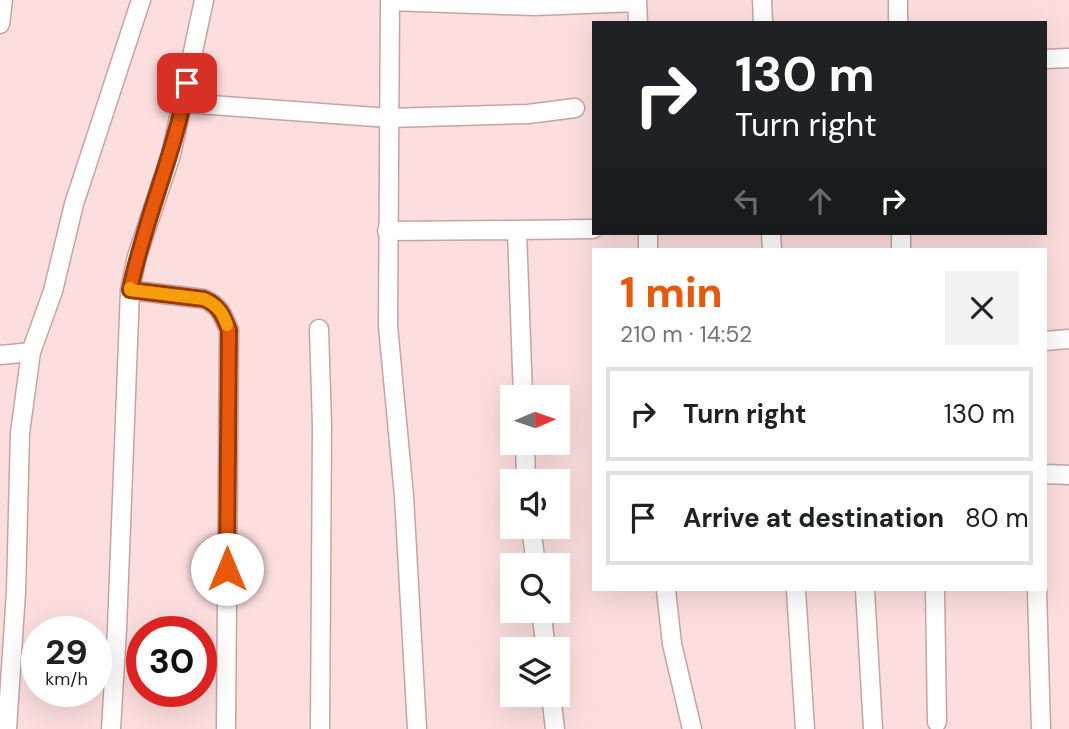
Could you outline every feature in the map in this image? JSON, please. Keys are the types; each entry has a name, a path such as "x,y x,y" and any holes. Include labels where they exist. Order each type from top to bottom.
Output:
{"street":[{"path":"0,24 3,0"},
{"path":"8,729 16,592 20,433 31,352 53,292 74,204 141,0"},
{"path":"111,729 130,290 136,256 171,155 204,0"},
{"path":"417,729 404,496 388,326 390,0 535,6 637,1 638,21"},
{"path":"762,0 763,21"},
{"path":"898,0 898,21"},
{"path":"1047,59 1069,58"},
{"path":"184,103 389,118 528,114 575,108"},
{"path":"387,232 592,229"},
{"path":"517,230 523,385"},
{"path":"130,290 204,299 214,303 229,330 226,729"},
{"path":"319,329 322,426 320,729"},
{"path":"1047,341 1069,339"},
{"path":"0,355 31,352"},
{"path":"1047,474 1069,475"},
{"path":"666,591 672,644 692,729"},
{"path":"796,591 805,729"},
{"path":"865,591 873,729"},
{"path":"935,591 937,722"},
{"path":"1037,591 1041,729"},
{"path":"552,707 555,729"}],"slow traffic":[{"path":"130,288 204,299 214,303 227,325"}],"route":[{"path":"187,83 171,155 136,256 130,290 204,299 214,303 229,330 227,569"}]}
